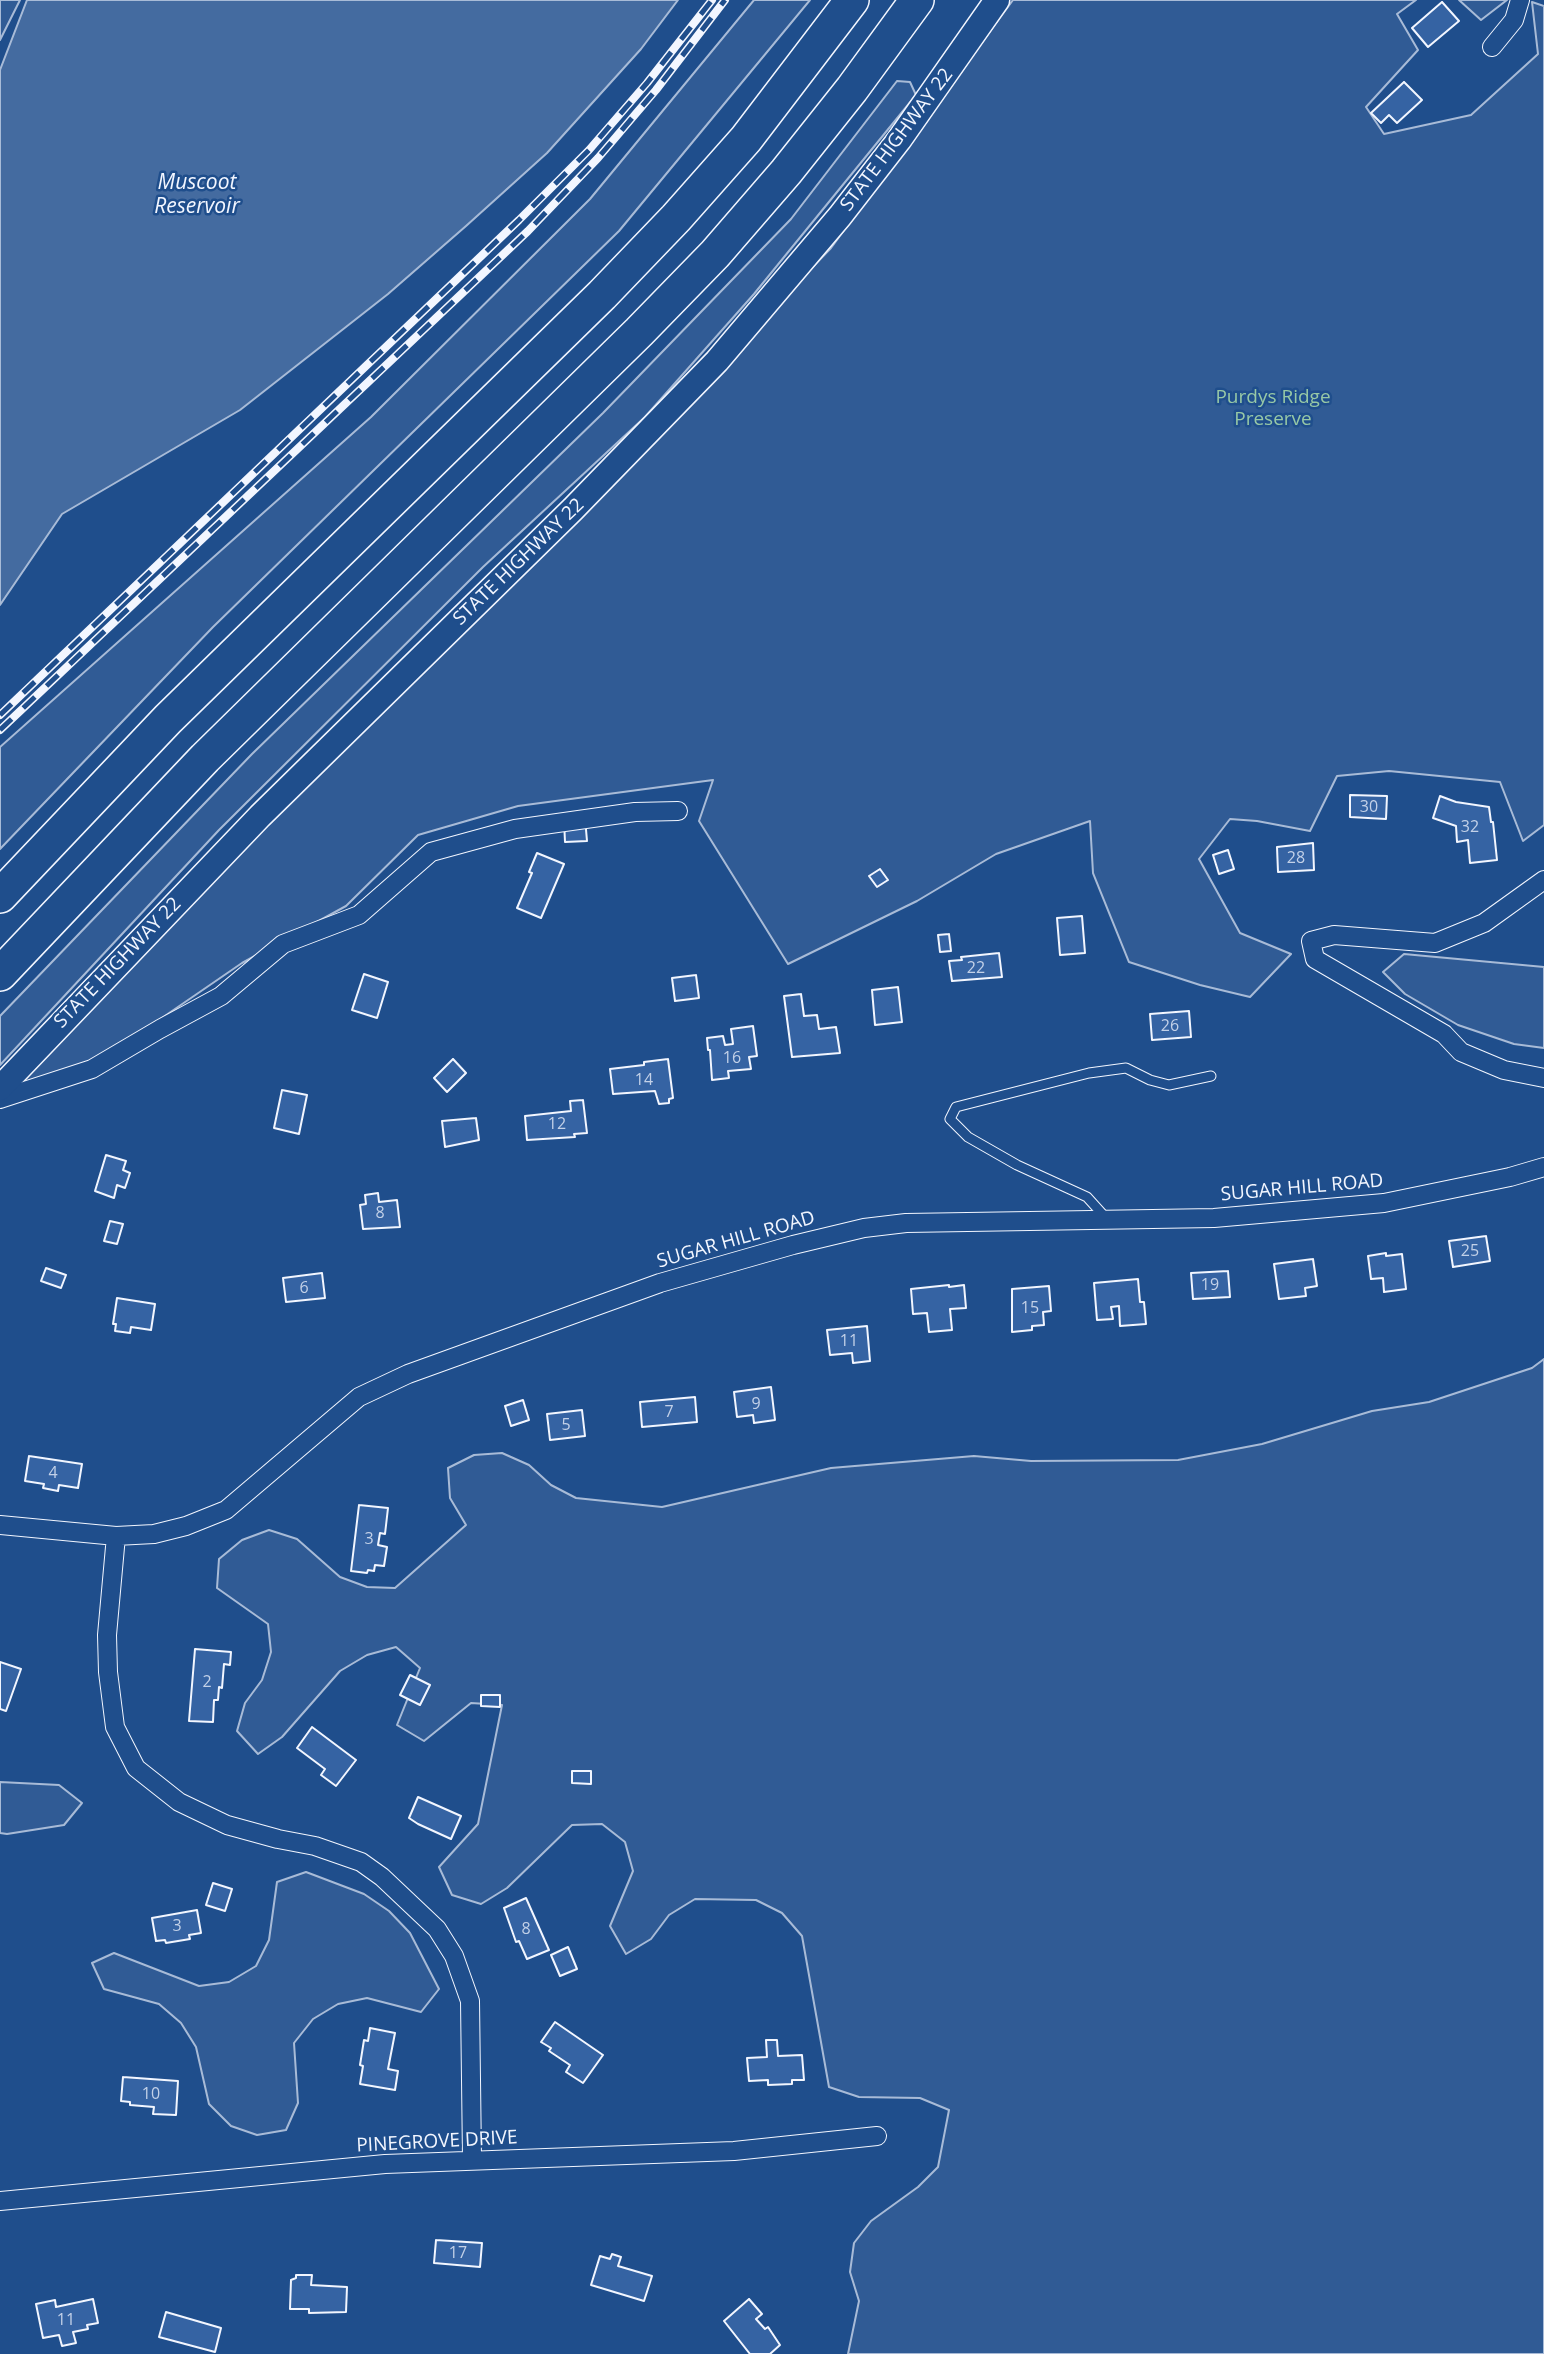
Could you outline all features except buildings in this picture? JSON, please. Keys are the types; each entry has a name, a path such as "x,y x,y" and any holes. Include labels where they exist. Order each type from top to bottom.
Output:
{"highway":[{"path":"0,896 168,719 602,295 676,218 746,139 852,0"},
{"path":"0,974 205,758 715,254 795,162 916,0"}],"main road":[{"name":"STATE HIGHWAY 22","path":"0,1088 260,816 573,509 717,361 883,162 997,0"}],"street":[{"path":"1492,47 1514,20 1520,0"},
{"path":"0,1099 92,1069 160,1028 221,996 283,944 359,915 431,852 515,829 635,812 678,811"},
{"path":"1544,880 1484,923 1435,943 1334,935 1311,942 1315,958 1444,1034 1461,1052 1504,1070 1544,1078"},
{"name":"SUGAR HILL ROAD","path":"0,1525 116,1536 154,1534 175,1529 226,1510 359,1398 408,1374 660,1283 864,1228 906,1223 1214,1218 1384,1203 1510,1177 1544,1167"},
{"path":"116,1536 107,1635 108,1672 115,1727 136,1768 178,1802 227,1825 315,1846 361,1862 382,1877 437,1929 454,1956 470,2001 472,2159"},
{"name":"PINEGROVE DRIVE","path":"0,2201 385,2164 734,2151 877,2136"}],"lane":[{"path":"1107,1220 1087,1197 1017,1165 968,1137 950,1119 956,1107 1089,1073 1126,1068 1150,1080 1169,1085 1211,1076"}],"shaded area":[{"path":"0,0 20,0 0,40"},
{"path":"754,0 810,0 619,231 213,627 0,849 0,747 371,417 590,199"},
{"path":"1013,0 1416,0 1397,14 1418,50 1366,107 1384,134 1471,115 1538,54 1532,2 1544,6 1544,825 1523,841 1500,782 1389,771 1337,776 1310,831 1230,819 1199,859 1240,933 1291,954 1250,997 1200,985 1129,962 1093,873 1090,821 996,854 917,901 788,964 699,821 713,780 518,806 418,835 346,906 242,963 156,1022 88,1062 11,1089 167,921 831,248"},
{"path":"1459,0 1507,0 1481,20"},
{"path":"897,81 910,82 916,95 754,294 645,417 483,567 219,830 0,1065 0,1016 252,754 603,413 791,219"},
{"path":"1404,954 1544,967 1544,1048 1514,1044 1458,1025 1405,994 1383,972"},
{"path":"1544,1359 1544,2354 848,2354 859,2301 850,2272 854,2243 871,2221 918,2187 938,2167 949,2110 920,2098 859,2097 829,2087 802,1936 782,1913 756,1900 695,1899 669,1915 651,1939 626,1954 610,1926 633,1871 625,1842 602,1824 572,1825 507,1888 481,1904 452,1895 439,1867 478,1824 502,1705 471,1703 424,1741 397,1725 420,1668 396,1647 367,1655 340,1671 282,1737 258,1754 237,1731 245,1703 262,1680 271,1652 268,1624 217,1588 219,1559 242,1540 269,1530 297,1539 340,1577 367,1587 395,1588 466,1525 450,1498 448,1468 474,1455 502,1453 529,1465 551,1485 576,1498 662,1507 831,1468 974,1456 1031,1461 1178,1460 1262,1444 1372,1411 1429,1402 1532,1368"},
{"path":"0,1782 59,1785 82,1803 64,1825 0,1833"},
{"path":"306,1872 364,1894 389,1911 410,1933 439,1989 421,2012 367,1998 338,2004 313,2019 294,2043 298,2103 286,2130 257,2135 231,2126 209,2104 196,2047 181,2023 159,2004 104,1989 92,1963 114,1953 199,1986 229,1982 256,1966 269,1940 277,1882"}],"water":[{"name":"Muscoot Reservoir","path":"27,0 678,0 641,49 547,153 466,226 388,294 240,410 62,514 0,605 0,70"}],"railway":[{"path":"0,715 589,150 647,83 712,0"},
{"path":"0,730 528,231 598,158 656,90 725,0"}],"park label":[{"name":"Purdys Ridge Preserve","path":"1273,409"}]}
